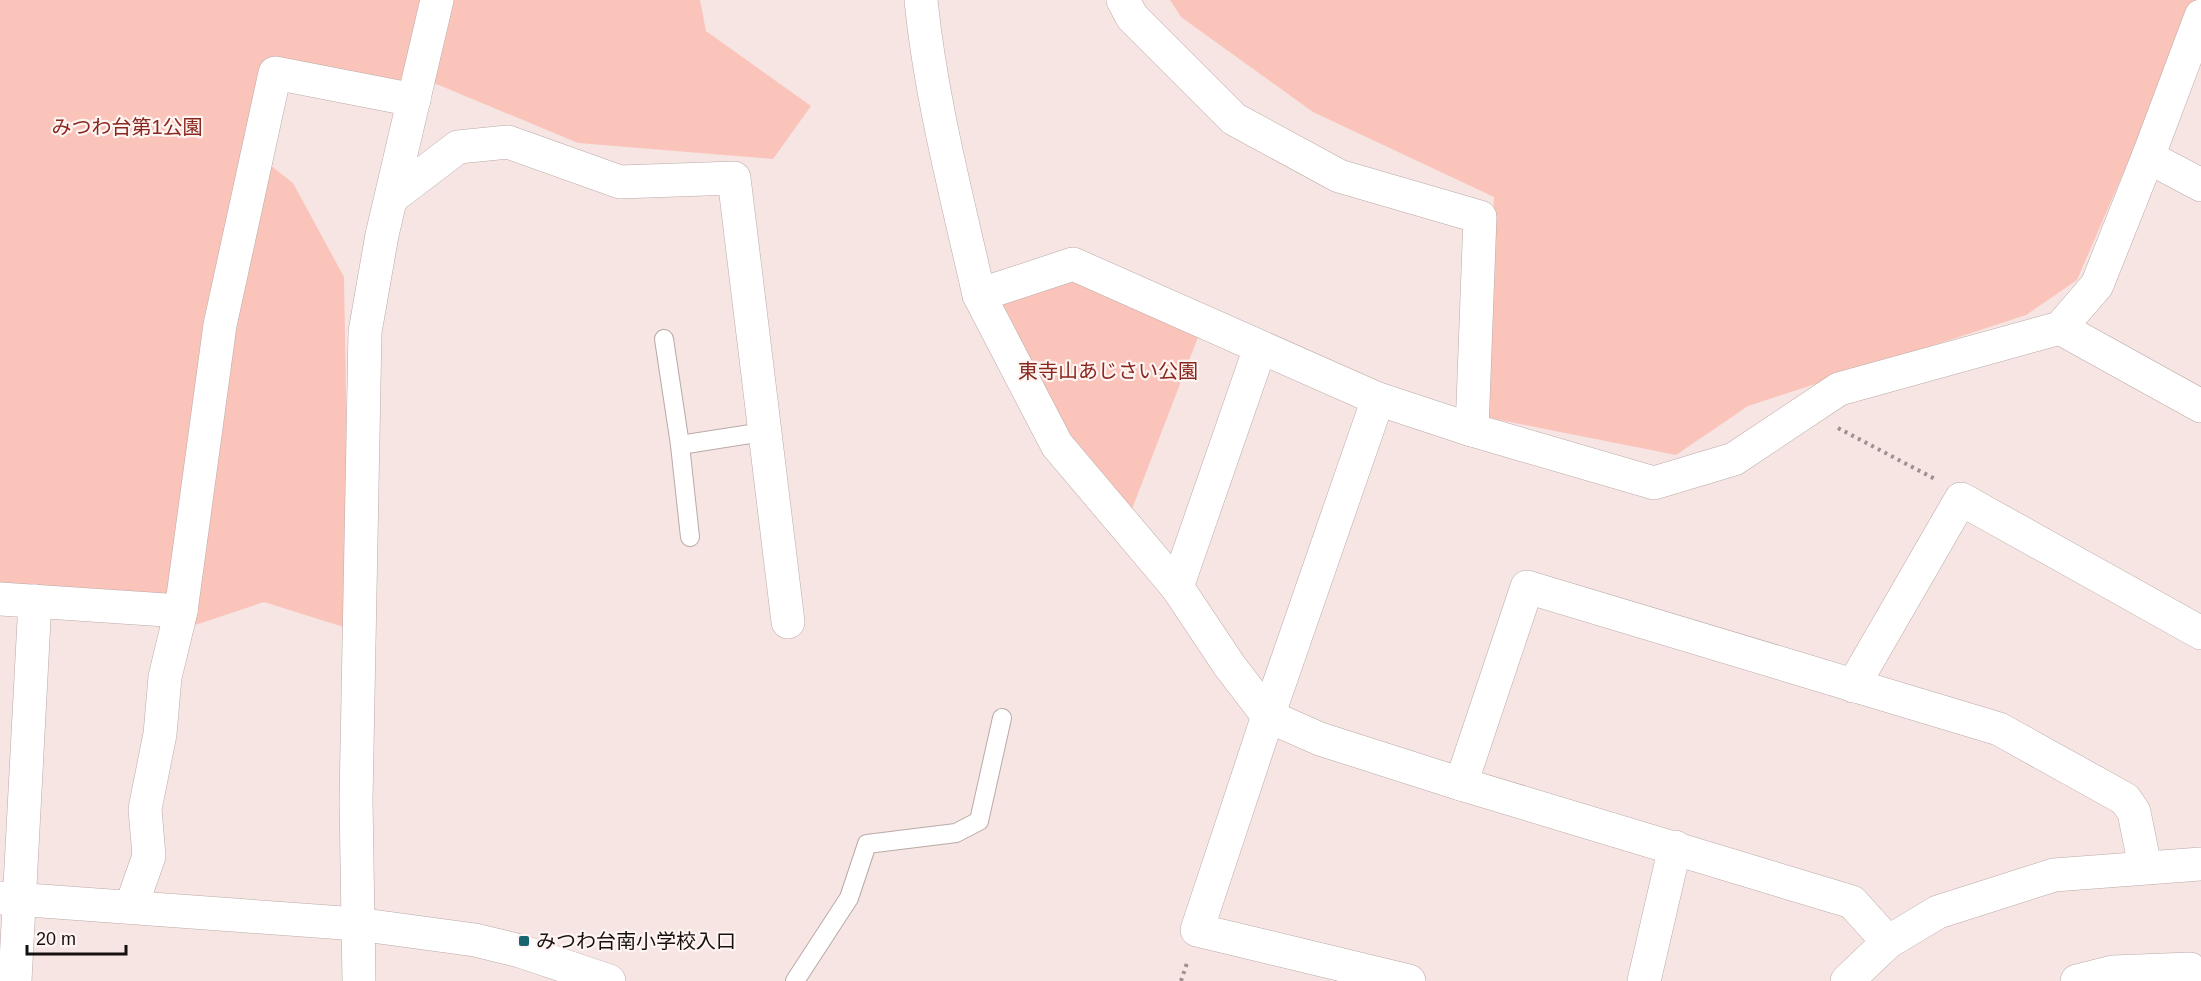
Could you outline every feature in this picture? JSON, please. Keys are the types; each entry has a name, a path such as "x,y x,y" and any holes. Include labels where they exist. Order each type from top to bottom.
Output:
{"street":[{"path":"359,981 356,801 365,332 391,198 437,0"},
{"path":"921,0 935,98 980,295 1057,445 1177,587 1229,665 1268,716 1320,739 1461,784 1852,902 1888,942"},
{"path":"1123,0 1132,18 1234,119 1339,176 1480,217 1472,430"},
{"path":"980,295 1073,264 1378,399 1472,430 1654,483 1734,459 1839,389 2060,328 2097,285 2201,16"},
{"path":"132,907 148,856 145,809 160,734 165,677 181,611 220,325 275,73 414,100"},
{"path":"391,198 458,147 508,142 620,182 734,178 788,622"},
{"path":"2148,157 2201,185"},
{"path":"2060,328 2201,405"},
{"path":"1177,587 1260,348"},
{"path":"1378,399 1268,716 1197,930 1409,981"},
{"path":"1853,686 1961,500 2201,633"},
{"path":"1461,784 1527,587 1999,729 2125,799 2134,812 2145,867"},
{"path":"0,599 181,611"},
{"path":"15,981 9,899 35,601"},
{"path":"1644,981 1675,848"},
{"path":"1847,981 1888,942 1938,912 2054,875 2201,864"},
{"path":"9,899 357,924 475,940 520,951 609,981"},
{"path":"2077,981 2113,972 2190,969 2191,981"}],"lane":[{"path":"664,339 680,445 690,537"},
{"path":"680,445 764,432"},
{"path":"795,981 849,898 867,844 956,833 979,821 1002,718"}],"path":[{"path":"1806,411 1948,487 1961,500"}],"green space":[{"name":"みつわ台第1公園","path":"0,0 700,0 706,31 811,106 773,159 578,143 410,73 405,92 271,62 252,151 293,183 344,277 350,629 264,602 195,625 180,571 175,604 0,593"},
{"path":"1170,0 2198,0 2077,280 2026,315 1748,406 1676,455 1485,417 1494,197 1313,112 1181,17"},
{"name":"東寺山あじさい公園","path":"1076,280 1200,332 1132,509 1059,437 997,313 1006,301"}],"place":[{"name":"みつわ台南小学校入口","path":"524,941"}]}
